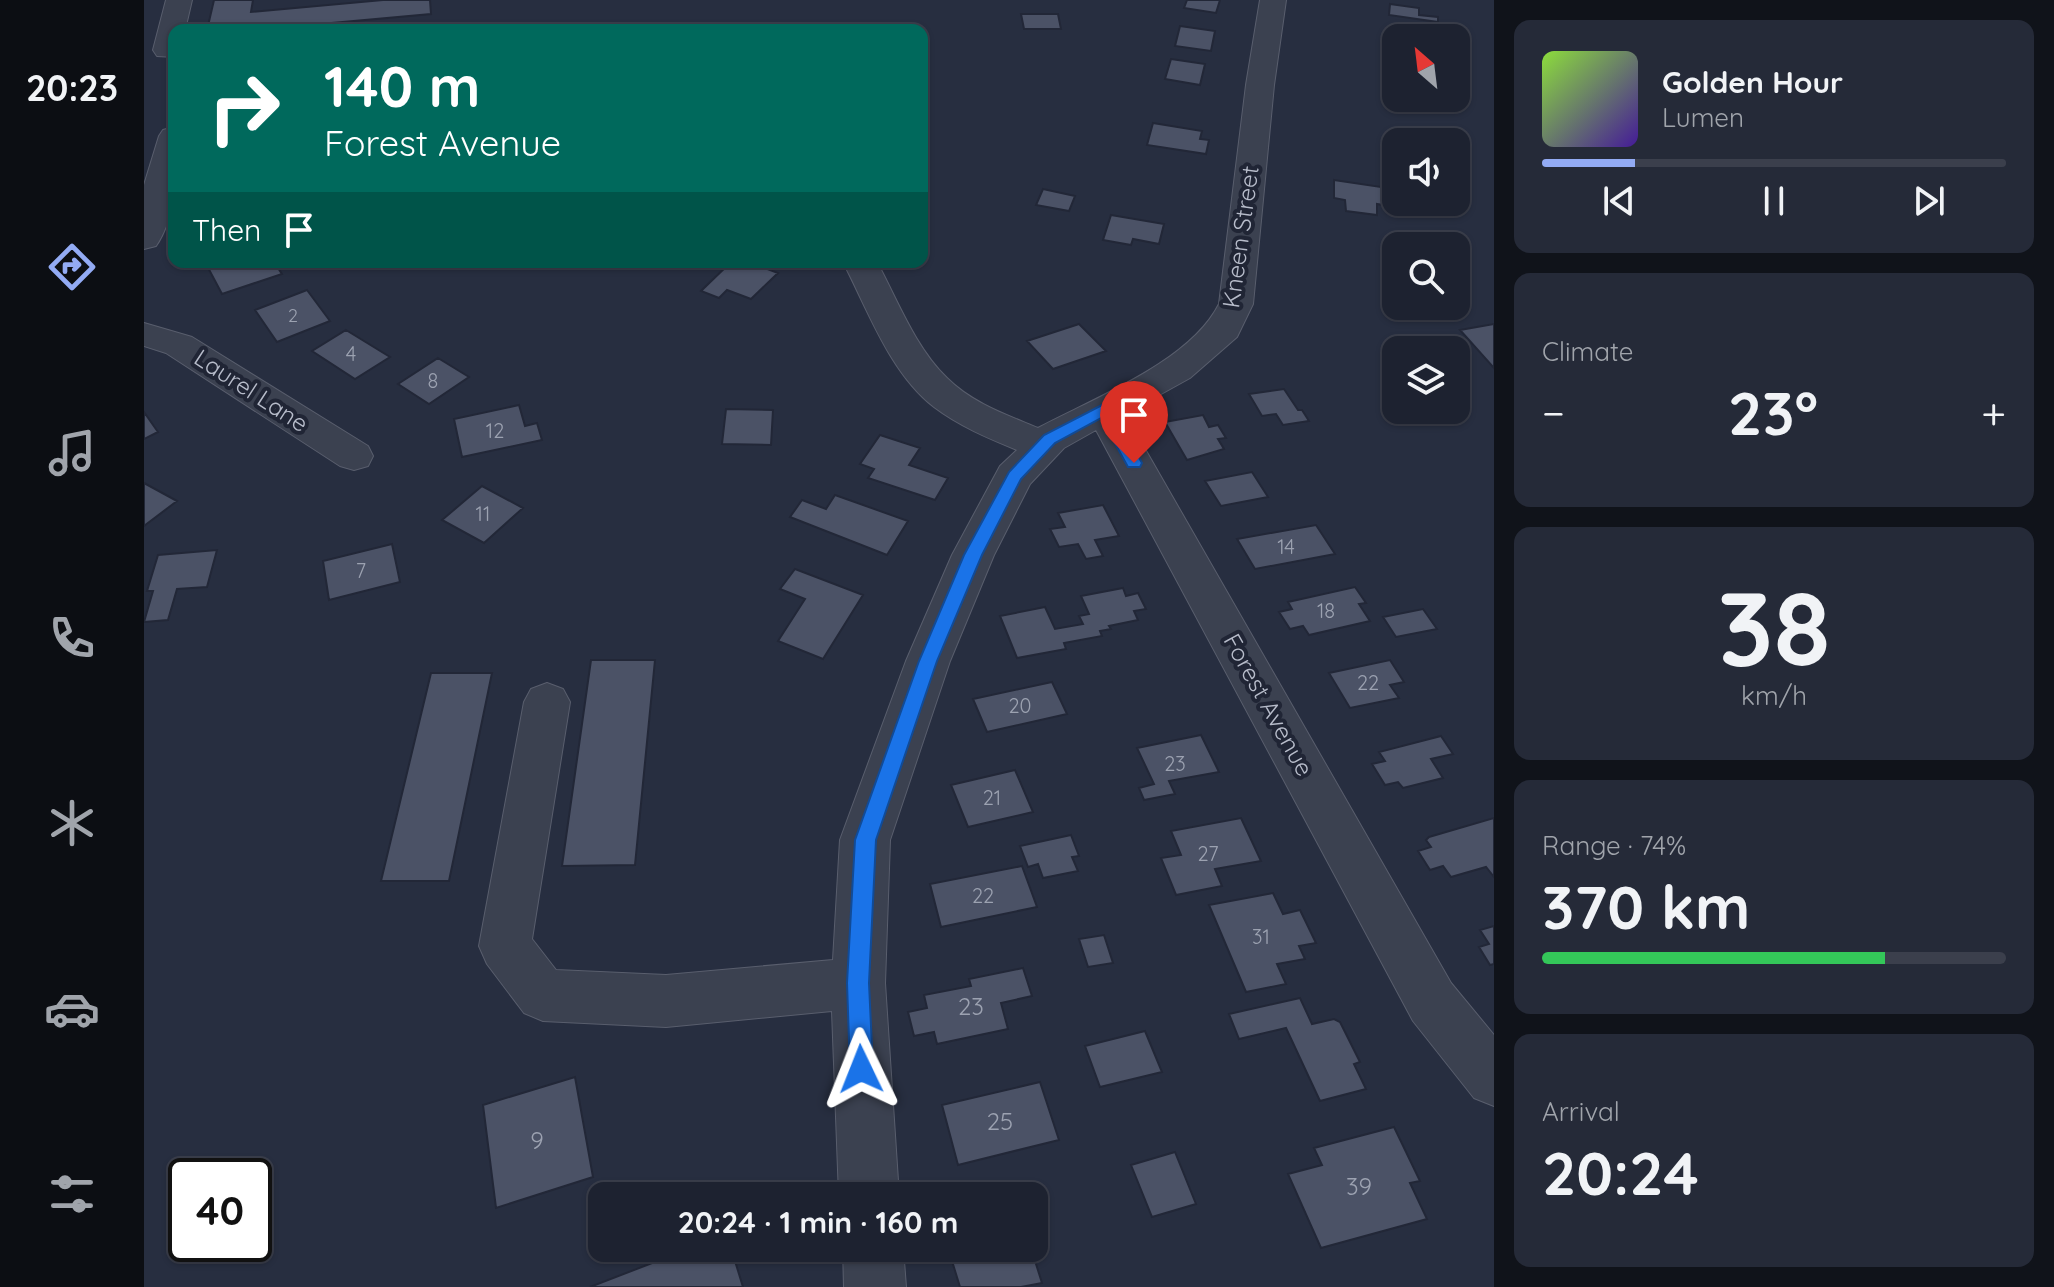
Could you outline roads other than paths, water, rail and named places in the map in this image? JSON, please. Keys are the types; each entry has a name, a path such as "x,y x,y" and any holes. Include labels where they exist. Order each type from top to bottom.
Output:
{"street":[{"path":"173,24 179,0"},
{"name":"Kneen Street","path":"868,1182 858,983 865,840 928,661 973,555 1014,476 1044,446 1177,369 1224,329 1236,304 1260,85 1273,0"},
{"path":"167,50 168,46"},
{"path":"144,239 168,157"},
{"path":"863,268 917,365 935,388 960,406 1044,446"},
{"name":"Laurel Lane","path":"144,334 179,345 354,456"},
{"name":"Forest Avenue","path":"1104,409 1432,1002 1494,1078"},
{"path":"547,702 505,946 543,995 666,1001 858,983"},
{"path":"874,1262 875,1287"}]}
